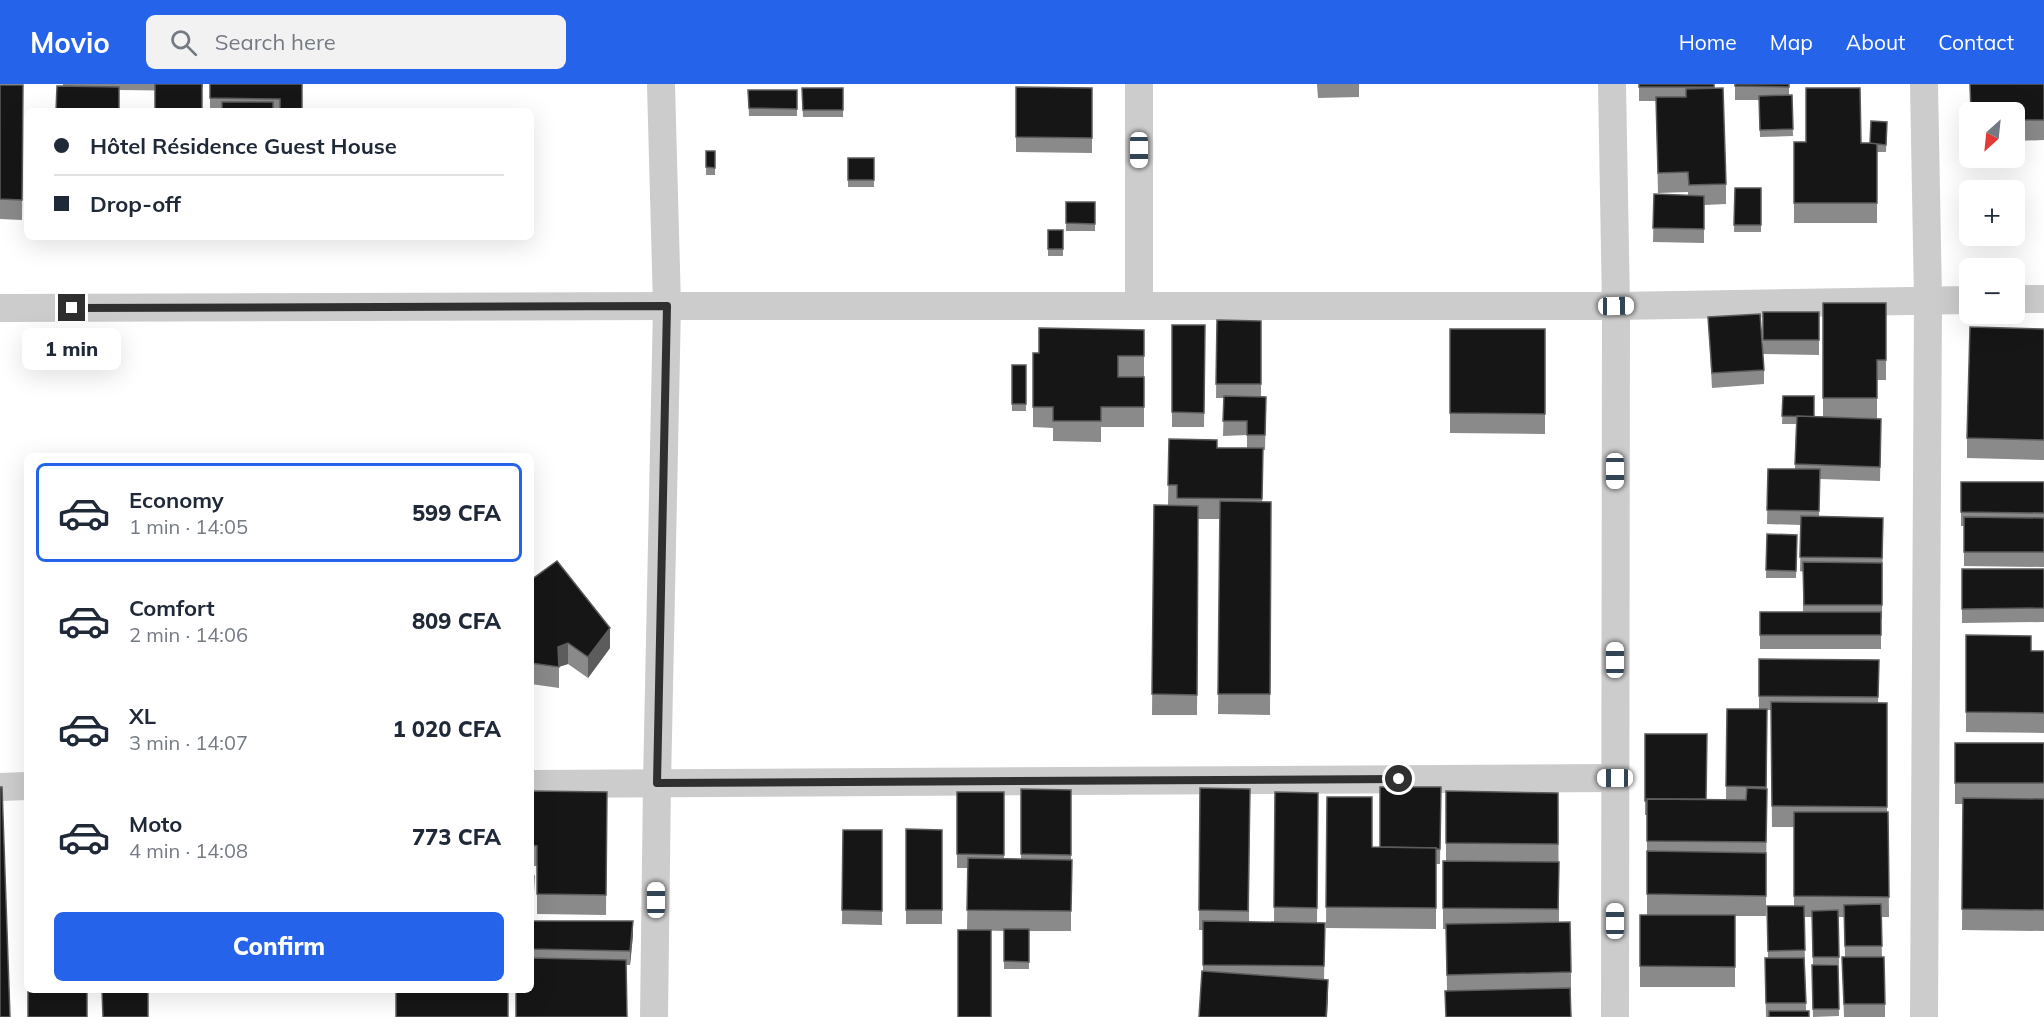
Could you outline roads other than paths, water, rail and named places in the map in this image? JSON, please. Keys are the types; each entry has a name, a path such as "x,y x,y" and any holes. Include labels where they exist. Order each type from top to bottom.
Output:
{"street":[{"path":"654,1017 667,306 661,84"},
{"path":"1139,84 1139,305"},
{"path":"1612,84 1616,306 1615,1017"},
{"path":"1924,84 1928,300 1924,1017"},
{"path":"2025,299 2044,299"},
{"path":"0,308 1616,306 1959,300"},
{"path":"534,784 1615,778"},
{"path":"0,787 24,786"}]}
